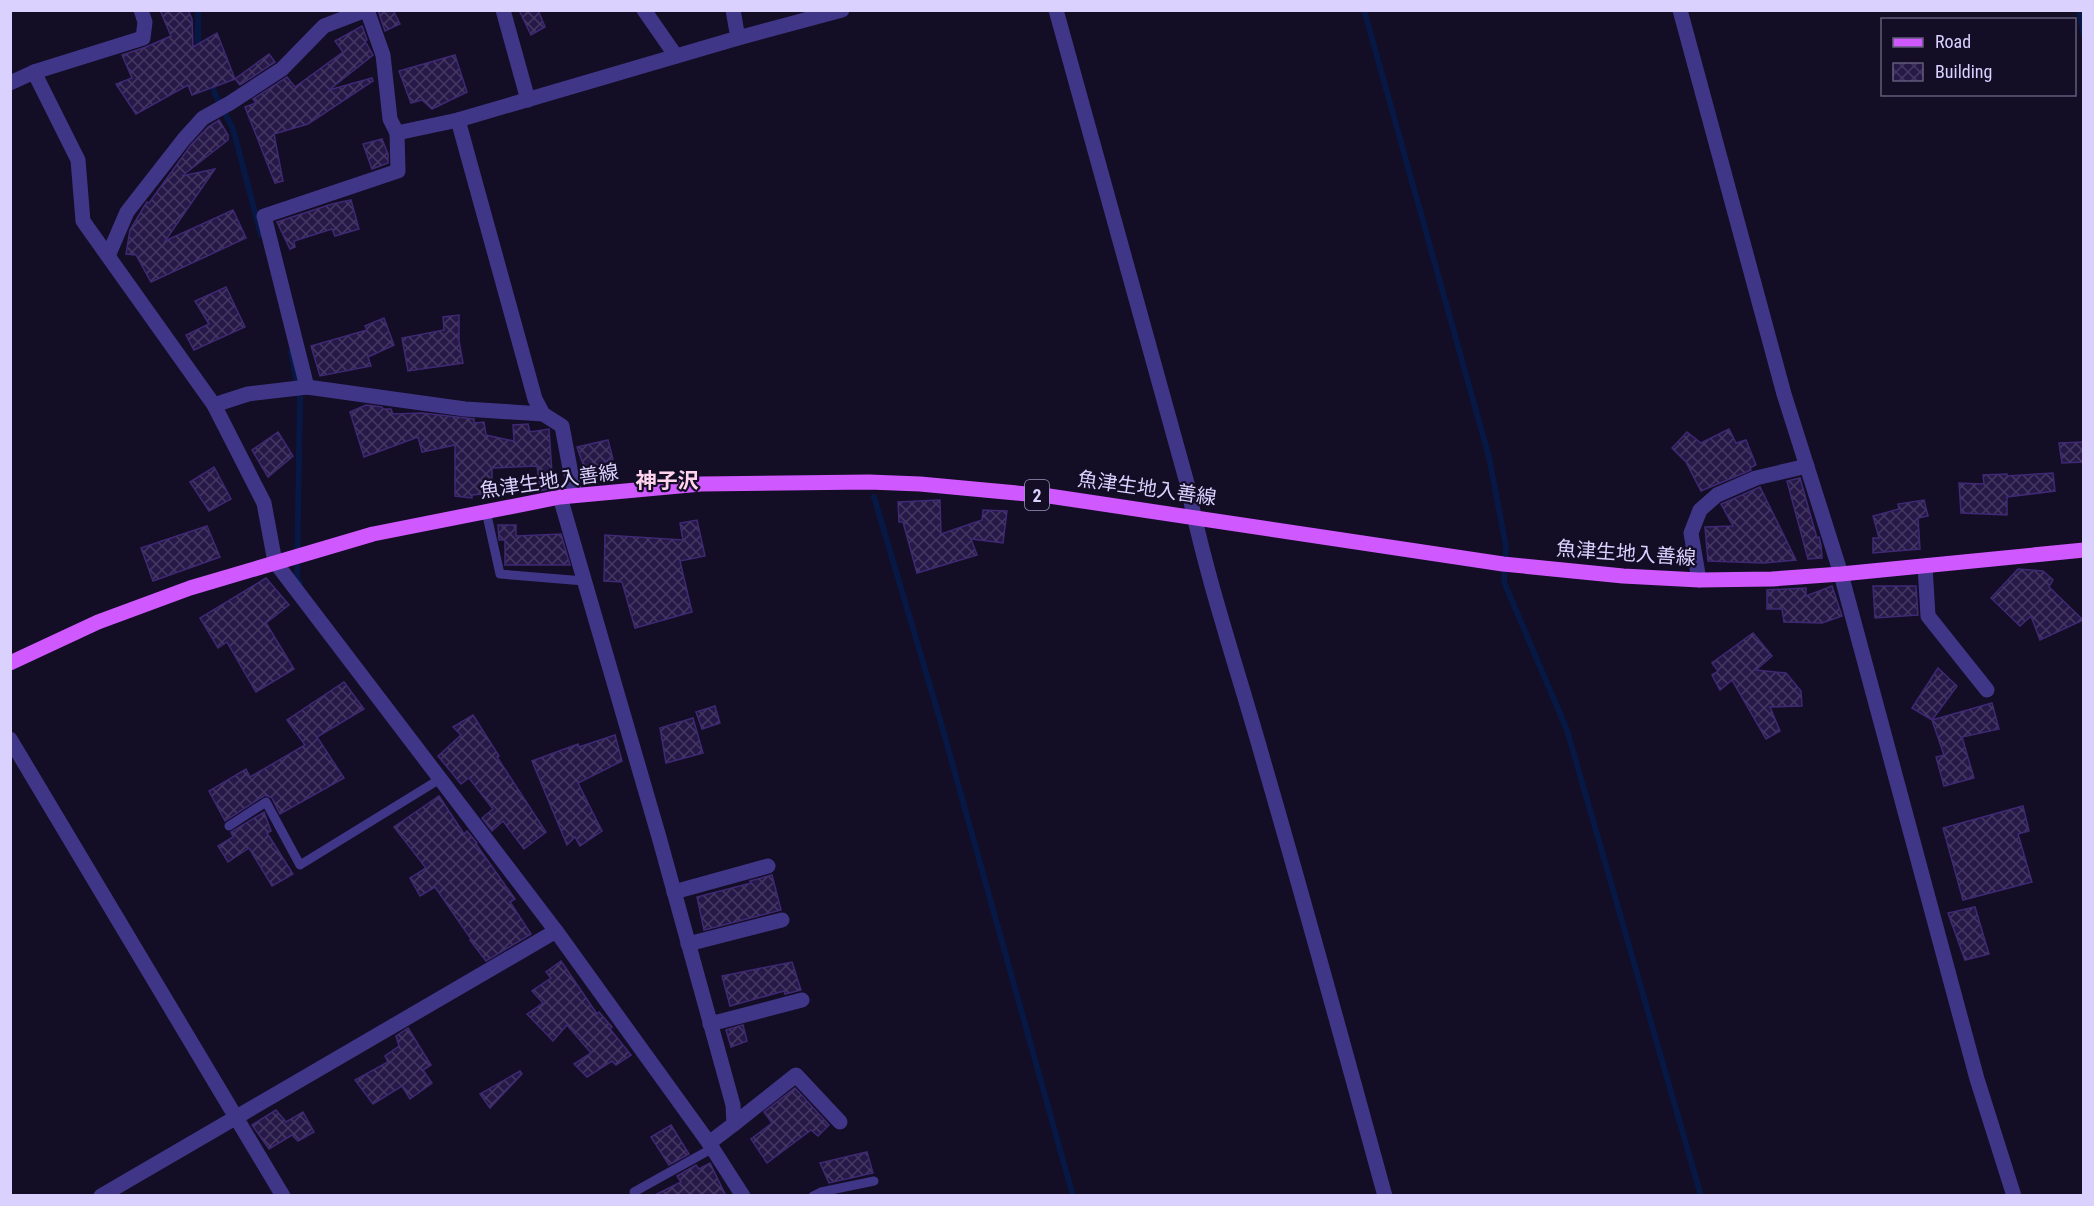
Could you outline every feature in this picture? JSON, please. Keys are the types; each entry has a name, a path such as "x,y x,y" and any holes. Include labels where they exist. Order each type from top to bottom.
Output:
{"main road":[{"name":"魚津生地入善線","path":"10,663 98,622 190,588 373,534 567,496 701,484 869,482 920,484 1049,496 1503,564 1623,576 1699,580 1772,579 1841,574 2084,550"}],"street":[{"path":"10,83 34,72 143,38 146,22 141,10"},
{"path":"108,256 127,212 203,118 282,69 324,26 366,10 383,55 390,118 397,133 398,171 264,216 307,387"},
{"path":"503,10 528,100"},
{"path":"644,10 676,56"},
{"path":"733,10 738,38"},
{"path":"397,133 458,120 842,10"},
{"path":"1056,10 1187,483 1194,516 1385,1196"},
{"path":"1680,10 1784,394 1841,574 1977,1079 2014,1196"},
{"path":"34,72 78,160 83,221 214,405 264,503 275,562 556,931 711,1145 743,1196"},
{"path":"458,120 535,399 543,414"},
{"path":"214,405 248,394 307,387 465,409 543,414 562,426 567,496 584,581 711,1024 733,1105 734,1124"},
{"path":"1699,580 1691,533 1700,510 1717,495 1756,478 1807,466"},
{"path":"1925,566 1928,616 1986,690"},
{"path":"10,739 283,1196"},
{"path":"674,892 768,866"},
{"path":"688,944 782,920"},
{"path":"101,1196 556,931"},
{"path":"711,1024 802,1000"},
{"path":"711,1145 796,1075 840,1122"}],"lane":[{"path":"486,511 500,574 584,581"},
{"path":"229,825 266,802 300,865 440,779"},
{"path":"634,1192 711,1145"},
{"path":"813,1196 821,1192 874,1180"}],"building":[{"path":"160,10 188,10 192,19 193,47 217,33 235,79 192,95 188,85 136,114 116,84 132,78 122,55 171,36"},
{"path":"378,10 393,10 400,24 385,31"},
{"path":"519,10 538,10 545,27 531,35"},
{"path":"362,26 367,40 365,41 373,55 329,90 372,78 373,81 308,124 274,134 283,181 275,183 245,107 256,103 253,99 287,77 295,87 343,52 335,41"},
{"path":"269,54 275,62 240,85 235,79"},
{"path":"455,55 467,92 432,109 422,100 411,103 399,71"},
{"path":"219,120 228,135 228,140 182,176 215,169 165,241 233,210 246,238 151,282 136,255 126,254 130,230 147,202 149,203 191,145 208,127"},
{"path":"382,139 388,154 388,163 372,169 363,144"},
{"path":"351,200 359,229 335,236 332,229 294,241 295,247 290,249 277,222"},
{"path":"226,287 245,327 194,350 186,335 209,324 195,301"},
{"path":"459,315 459,341 463,363 408,371 402,338 444,330 443,317"},
{"path":"384,318 394,345 368,357 371,366 320,376 311,346 367,330 365,326"},
{"path":"366,405 391,409 393,414 422,413 474,419 474,423 484,422 486,435 514,441 513,425 528,424 530,432 549,429 553,488 540,491 537,466 492,468 492,493 472,495 472,498 455,496 455,445 422,452 418,437 364,457 350,412"},
{"path":"1729,429 1736,443 1746,440 1756,465 1750,468 1751,470 1701,491 1686,462 1672,448 1687,432 1701,443"},
{"path":"278,432 293,456 268,477 252,450"},
{"path":"608,440 613,459 585,470 577,447"},
{"path":"2084,442 2084,462 2062,463 2059,443"},
{"path":"214,467 231,499 209,511 190,482"},
{"path":"2053,473 2055,491 2007,497 2007,515 1961,513 1959,483 1984,484 1983,475"},
{"path":"1800,478 1817,538 1819,537 1822,558 1808,559 1787,481"},
{"path":"1760,487 1796,560 1764,563 1708,561 1705,527 1733,526 1721,504"},
{"path":"940,500 941,534 982,520 983,510 1007,511 1003,543 971,539 977,555 917,573 903,522 899,522 898,502"},
{"path":"1924,500 1928,516 1918,518 1920,549 1873,553 1873,538 1879,538 1873,516 1899,509 1898,504"},
{"path":"697,520 705,556 680,561 692,612 635,628 622,582 604,581 605,535 683,540 680,523"},
{"path":"498,525 516,525 516,536 561,534 570,565 505,565 505,540 499,540"},
{"path":"207,526 220,557 153,581 141,548"},
{"path":"2018,569 2043,571 2053,580 2049,587 2083,620 2040,640 2031,616 2020,626 1991,598"},
{"path":"266,578 289,605 266,623 294,669 256,692 227,642 218,648 200,618"},
{"path":"1832,586 1842,616 1822,623 1784,622 1782,609 1767,609 1767,590 1806,588 1806,596"},
{"path":"1873,586 1916,586 1918,615 1875,618"},
{"path":"1753,633 1772,656 1756,670 1786,673 1801,691 1802,706 1770,707 1780,731 1766,739 1732,680 1720,690 1712,675 1718,671 1712,663"},
{"path":"1938,668 1957,686 1932,720 1912,708"},
{"path":"344,682 364,709 317,737 344,778 280,814 272,798 265,795 225,821 209,791 246,769 250,777 305,745 287,720"},
{"path":"1992,703 1999,729 1962,737 1974,778 1944,786 1936,757 1944,755 1932,720"},
{"path":"715,706 720,723 702,729 696,712"},
{"path":"473,715 499,756 497,757 546,832 524,849 503,821 492,831 482,818 493,809 469,778 461,784 438,756 461,735 453,727"},
{"path":"693,718 703,753 666,763 660,728"},
{"path":"615,735 622,761 578,783 602,831 580,846 575,837 567,845 532,761 578,744 579,747"},
{"path":"439,796 464,834 467,831 477,843 515,899 510,902 531,934 486,961 435,887 420,896 410,878 426,868 394,827"},
{"path":"2023,806 2029,831 2018,834 2032,882 1963,900 1943,828"},
{"path":"264,812 271,831 267,833 293,874 272,886 249,848 228,862 218,846 233,837 231,832"},
{"path":"772,875 781,910 704,930 697,897"},
{"path":"1975,907 1989,954 1965,960 1948,913"},
{"path":"561,961 597,1014 599,1012 612,1027 610,1029 631,1055 616,1065 612,1061 587,1077 574,1064 591,1053 567,1025 553,1041 527,1014 543,1003 532,991 551,978 546,972"},
{"path":"792,962 801,990 785,994 784,991 730,1006 722,976"},
{"path":"743,1025 747,1041 731,1047 726,1030"},
{"path":"408,1028 431,1065 423,1070 432,1083 410,1099 402,1086 373,1104 355,1080 388,1062 385,1056 399,1046 396,1036"},
{"path":"520,1071 522,1074 490,1108 480,1094"},
{"path":"795,1088 829,1125 818,1136 811,1130 767,1163 751,1139 772,1123 764,1112"},
{"path":"276,1110 286,1122 303,1112 314,1132 298,1141 292,1135 269,1149 252,1125"},
{"path":"671,1125 689,1154 669,1165 651,1137"},
{"path":"867,1152 873,1173 829,1183 820,1163"},
{"path":"710,1163 726,1196 653,1196 681,1182 677,1176 696,1165 699,1169"}],"waterway":[{"path":"198,10 198,41 201,50"},
{"path":"1364,10 1489,457 1506,547 1504,582 1567,730 1701,1196"},
{"path":"2079,10 2084,35"},
{"path":"210,80 233,129 261,235"},
{"path":"291,352 300,398 297,579 300,583"},
{"path":"874,497 941,723 1073,1196"}],"district":[{"name":"神子沢","path":"667,481"}]}
